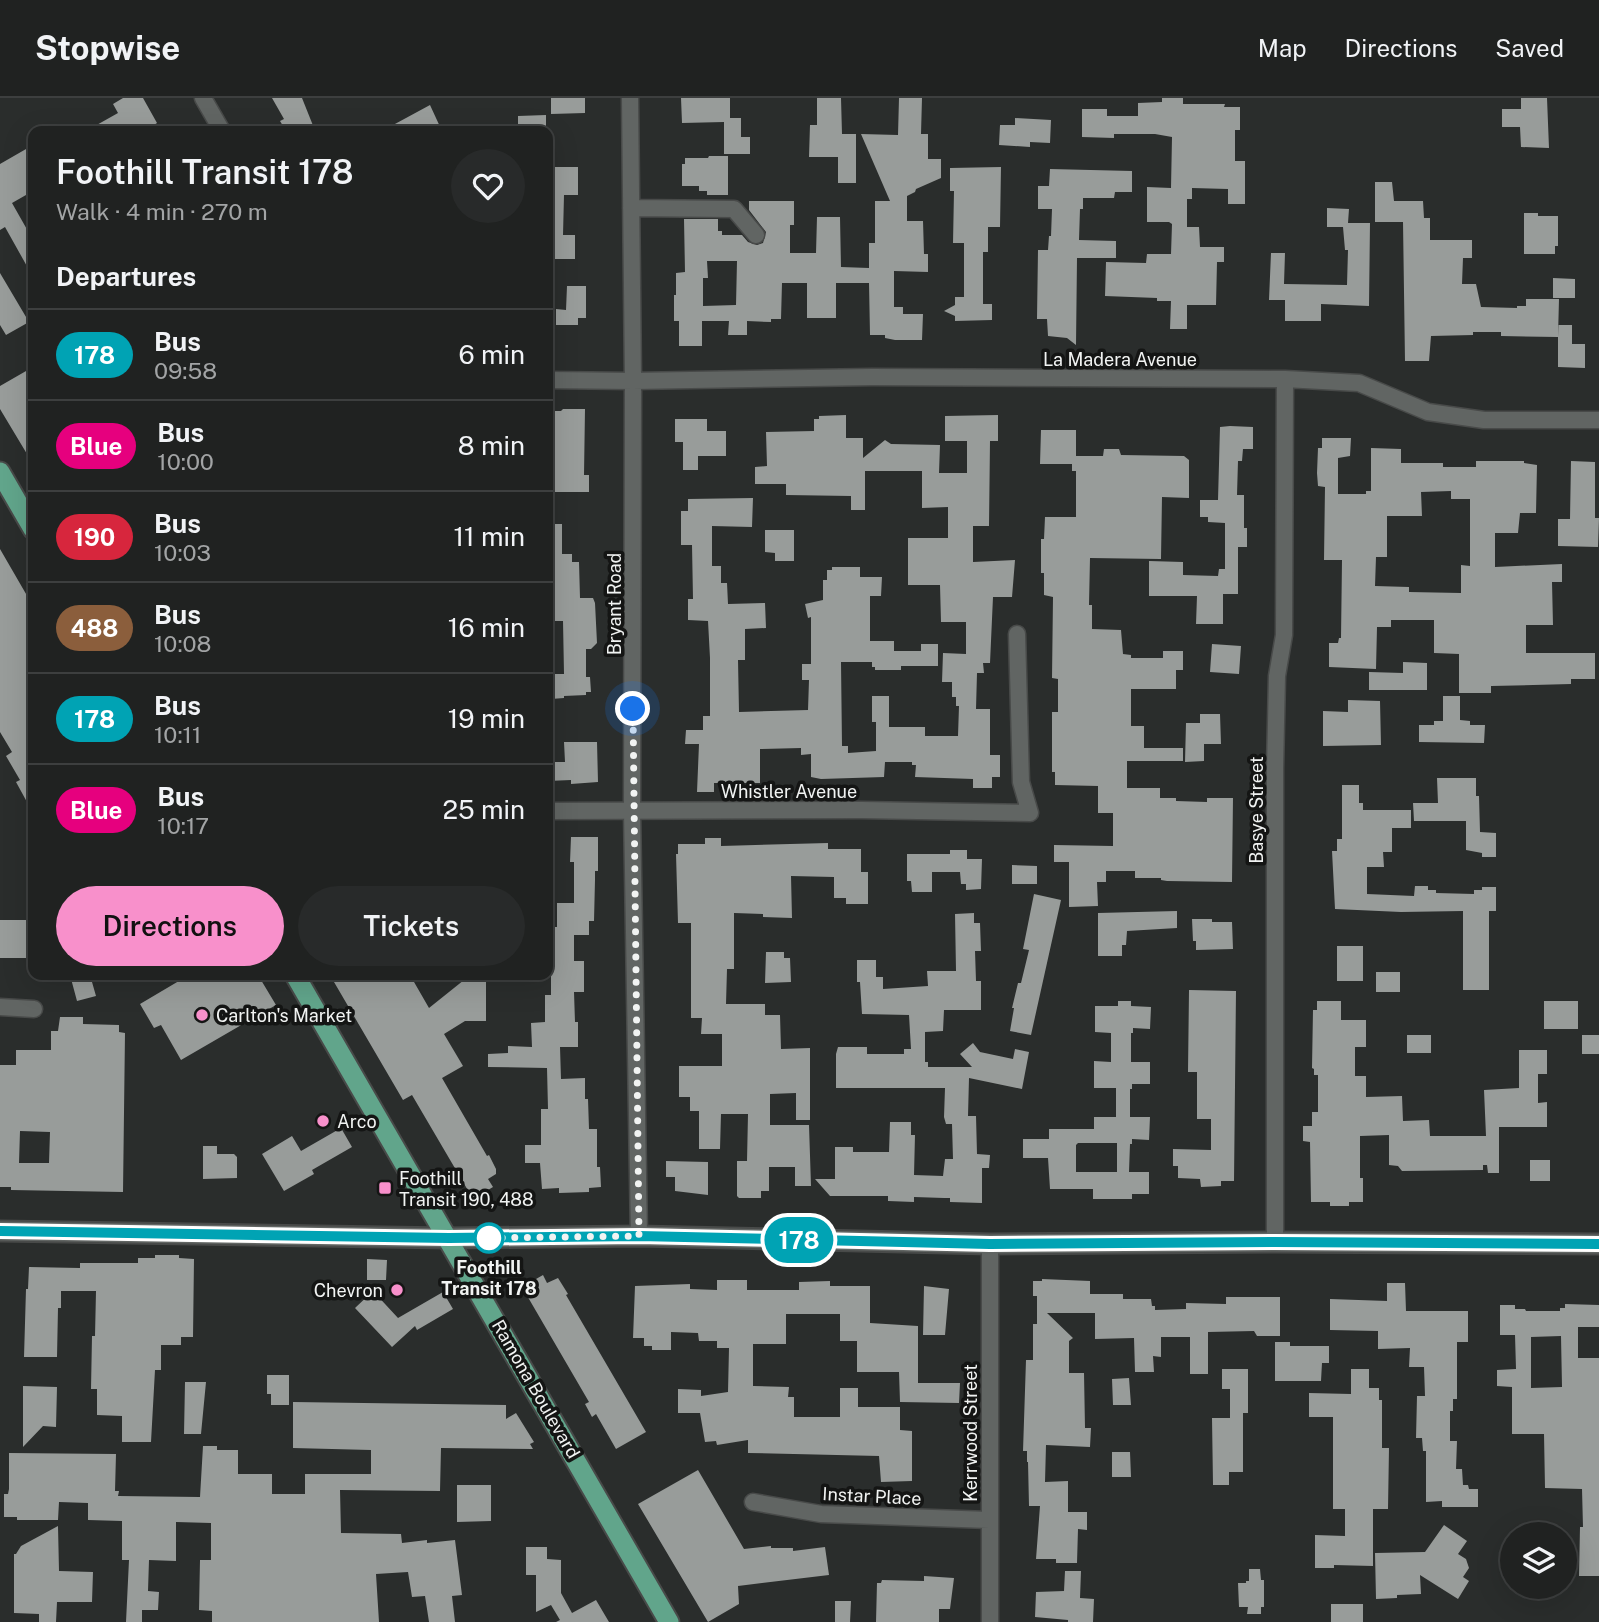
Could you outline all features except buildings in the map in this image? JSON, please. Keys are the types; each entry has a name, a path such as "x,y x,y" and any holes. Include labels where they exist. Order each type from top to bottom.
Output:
{"main road":[{"path":"0,472 28,520"},
{"name":"Ramona Boulevard","path":"298,980 669,1622"}],"street":[{"path":"203,98 219,126"},
{"name":"Bryant Road","path":"630,98 633,381 632,811 639,1236"},
{"path":"631,208 734,209 756,235"},
{"name":"La Madera Avenue","path":"553,380 872,377 1285,379 1359,383 1428,412 1484,420 1599,420"},
{"name":"Basye Street","path":"1275,1242 1275,769 1277,676 1284,635 1285,379"},
{"name":"Whistler Avenue","path":"553,811 861,810 1030,813 1021,782 1017,634"},
{"path":"0,1007 34,1009"},
{"path":"0,1231 449,1238 639,1236 990,1244 1599,1244"},
{"name":"Kerrwood Street","path":"990,1244 990,1622"},
{"name":"Instar Place","path":"753,1502 821,1514 989,1520"}],"bus line":[{"name":"178","path":"0,1231 449,1238 639,1236 990,1244 1599,1244"}],"place":[{"name":"Carlton's Market","path":"202,1015"},
{"name":"Arco","path":"323,1121"},
{"name":"Foothill Transit 190, 488","path":"385,1188"},
{"name":"Foothill Transit 178","path":"489,1238"},
{"name":"Chevron","path":"397,1290"}],"route":[{"path":"489,1238 483,1238 639,1236 632,811 633,709"}]}
